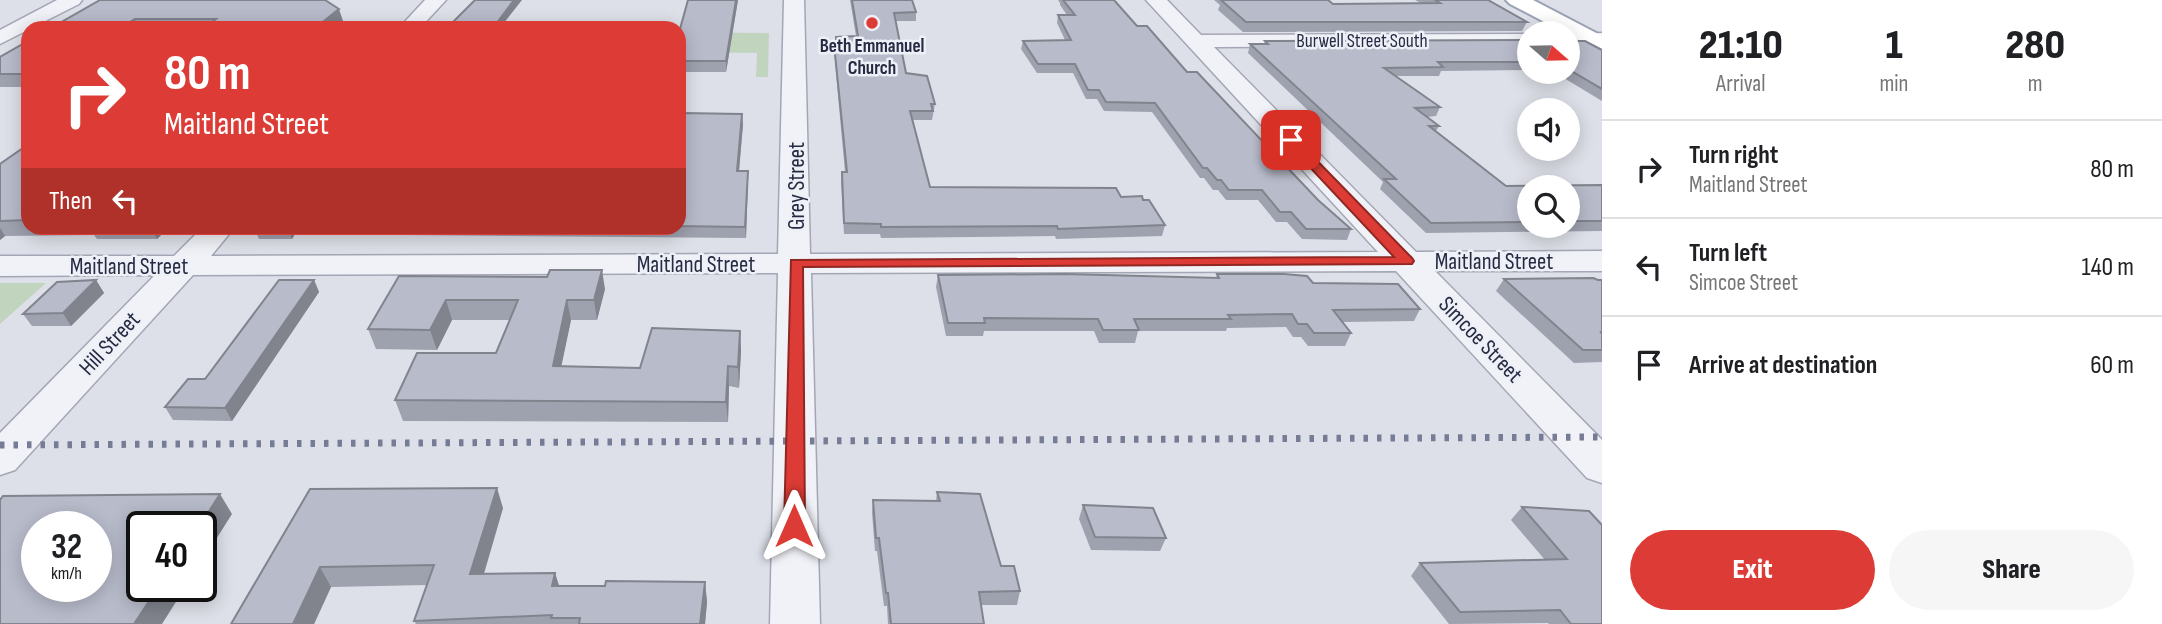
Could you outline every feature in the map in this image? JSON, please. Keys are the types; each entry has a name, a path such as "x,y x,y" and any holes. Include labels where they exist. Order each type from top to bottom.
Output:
{"main road":[{"path":"1517,0 1599,41"}],"street":[{"path":"32,21 72,0"},
{"path":"416,21 436,0"},
{"name":"Grey Street","path":"794,0 795,624"},
{"name":"Simcoe Street","path":"1156,0 1602,467"},
{"path":"0,38 21,27"},
{"name":"Burwell Street South","path":"1195,41 1517,40"},
{"path":"1580,40 1599,41"},
{"name":"Hill Street","path":"0,459 212,235"},
{"name":"Maitland Street","path":"0,266 1602,261"}],"green space":[{"path":"686,32 769,33 768,77 756,77 757,53 686,52"},
{"path":"0,283 46,283 0,324"}],"building":[{"path":"100,0 325,0 339,9 324,21 63,21"},
{"path":"475,0 514,0 498,21 454,21"},
{"path":"688,0 736,0 726,61 686,61 686,21 682,21"},
{"path":"852,0 912,0 916,12 894,13 906,73 927,76 935,104 931,104 933,111 910,111 930,187 1116,188 1121,197 1142,196 1143,200 1149,200 1165,225 1058,229 1057,226 881,227 881,224 844,223 842,172 847,172 834,44 836,37 858,36"},
{"path":"1063,0 1114,0 1137,26 1147,26 1187,72 1197,72 1318,200 1351,229 1306,229 1291,212 1280,212 1262,190 1229,190 1207,168 1203,168 1155,103 1106,102 1099,90 1088,90 1075,64 1038,64 1023,41 1071,40 1058,15 1075,15"},
{"path":"1221,0 1328,0 1333,4 1488,0 1525,21 1517,22 1246,22"},
{"path":"1517,40 1517,62 1438,62 1443,67 1384,68 1440,107 1415,108 1439,126 1429,126 1506,186 1517,186 1517,222 1431,223 1384,179 1396,179 1250,44 1268,44 1265,41"},
{"path":"1580,41 1602,50 1602,89 1580,76"},
{"path":"21,45 21,74 0,74 0,57"},
{"path":"686,113 742,114 737,171 748,171 745,227 686,226"},
{"path":"21,149 21,220 0,221 0,164"},
{"path":"1580,185 1602,185 1602,221 1580,221"},
{"path":"550,270 602,270 594,300 567,300 553,366 640,368 652,328 740,331 738,367 728,366 726,402 395,400 417,353 496,353 518,300 446,300 430,330 368,329 399,276 547,277"},
{"path":"1065,274 1219,278 1217,274 1284,274 1307,276 1313,283 1398,284 1420,309 1333,310 1351,333 1314,333 1307,324 1298,324 1292,314 1228,315 1231,319 1134,319 1139,330 1103,330 1098,319 984,318 985,323 948,323 938,275"},
{"path":"1504,279 1602,280 1602,350 1583,350"},
{"path":"96,280 63,313 23,314 57,282"},
{"path":"279,280 314,280 225,408 165,407 188,379 205,379"},
{"path":"497,488 470,574 555,573 552,586 605,586 606,581 705,582 700,624 579,624 580,618 551,618 552,615 414,621 434,565 320,567 293,624 231,624 310,489"},
{"path":"937,492 980,494 1001,566 1014,566 1020,591 979,592 984,624 891,624 879,538 876,538 873,500 940,501"},
{"path":"220,494 209,511 126,511 126,602 148,602 134,624 0,624 0,500 3,496"},
{"path":"1083,505 1153,508 1166,538 1095,537"},
{"path":"1522,507 1589,511 1602,525 1602,624 1571,624 1560,610 1460,612 1420,563 1567,559"}],"railway":[{"path":"0,445 1602,437"}],"place":[{"name":"Beth Emmanuel Church","path":"872,23"}],"route":[{"path":"794,526 796,263 1407,261 1291,140"}]}
